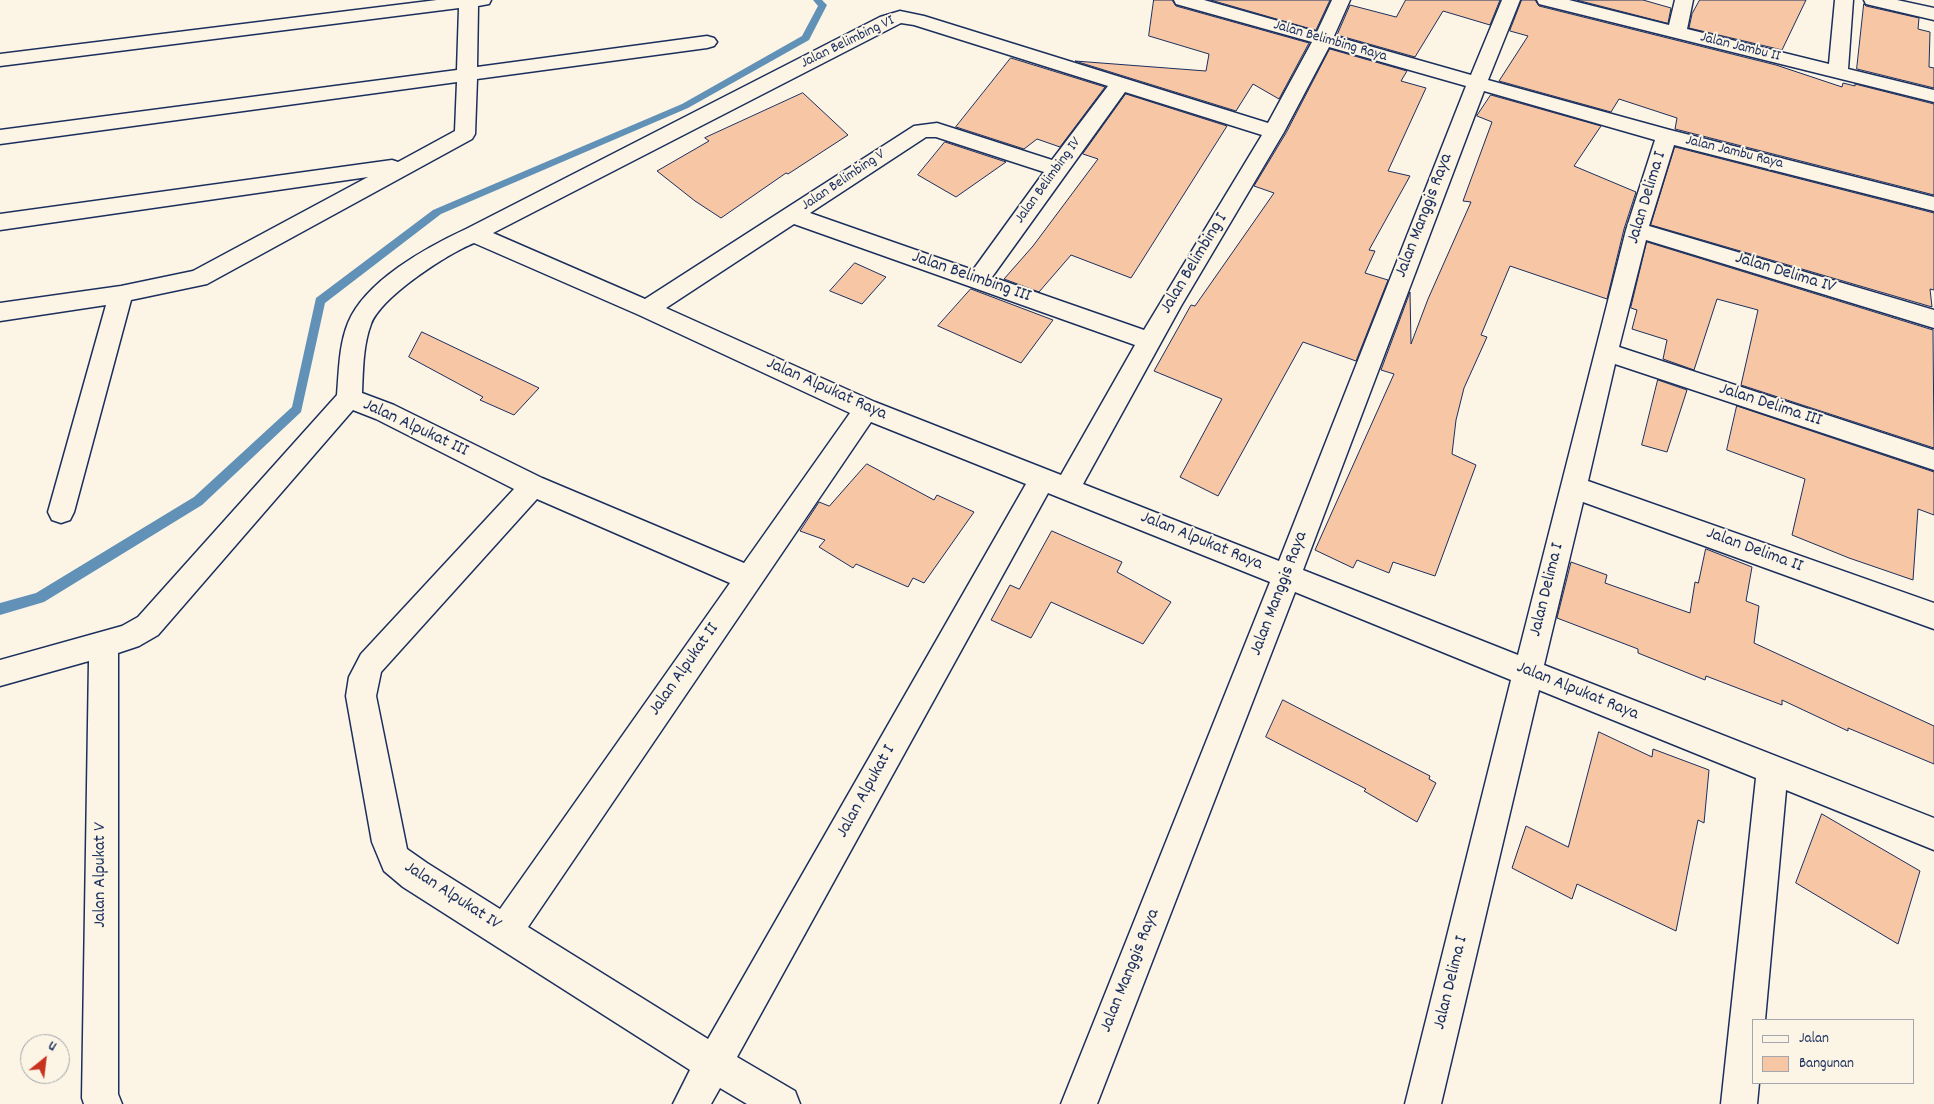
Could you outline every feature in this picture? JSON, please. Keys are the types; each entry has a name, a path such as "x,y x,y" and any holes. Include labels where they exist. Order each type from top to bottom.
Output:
{"street":[{"name":"Jalan Belimbing Raya","path":"1183,0 1477,83"},
{"name":"Jalan Belimbing I","path":"1054,484 1149,341 1274,132 1324,40 1341,0"},
{"name":"Jalan Manggis Raya","path":"1079,1104 1287,576 1477,83 1512,0"},
{"name":"Jalan Jambu II","path":"1546,0 1934,96"},
{"path":"1677,32 1684,0"},
{"path":"1838,72 1844,0"},
{"path":"1873,0 1934,14"},
{"path":"0,60 473,1 467,74 466,134 199,278 121,294 0,312"},
{"name":"Jalan Belimbing VI","path":"349,398 353,351 360,321 374,303 414,268 449,245 474,234 887,21 900,17 917,20 1274,132"},
{"path":"0,137 707,42"},
{"name":"Jalan Jambu Raya","path":"1477,83 1666,136 1934,204"},
{"name":"Jalan Belimbing IV","path":"978,280 1120,84"},
{"name":"Jalan Belimbing V","path":"647,309 921,131 937,130 1057,169"},
{"name":"Jalan Delima I","path":"1423,1104 1606,352 1637,230 1666,136"},
{"path":"0,222 410,164"},
{"name":"Jalan Belimbing III","path":"793,215 1149,341"},
{"name":"Jalan Delima IV","path":"1637,230 1934,319"},
{"name":"Jalan Alpukat Raya","path":"474,234 647,309 866,409 1934,834"},
{"path":"61,512 121,294"},
{"name":"Jalan Delima III","path":"1606,352 1934,460"},
{"name":"Jalan Alpukat III","path":"0,672 104,645 129,637 148,626 349,398 385,412 533,486 749,578"},
{"name":"Jalan Alpukat II","path":"505,931 866,409"},
{"name":"Jalan Alpukat I","path":"691,1104 1054,484"},
{"name":"Jalan Alpukat IV","path":"533,486 371,663 364,678 361,696 388,842 395,860 415,876 714,1064 782,1104"},
{"name":"Jalan Delima II","path":"1573,487 1934,616"},
{"name":"Jalan Alpukat V","path":"104,645 100,1098 104,1104"},
{"path":"1739,1104 1772,769"}],"building":[{"path":"1154,0 1172,0 1176,6 1309,43 1279,99 1253,84 1236,111 1075,61 1206,71 1209,54 1149,36"},
{"path":"1211,0 1330,0 1316,30"},
{"path":"1406,0 1500,0 1490,25 1443,11 1415,57 1337,35 1350,5 1396,17"},
{"path":"1522,0 1535,0 1539,6 1776,65 1842,87 1843,83 1855,86 1855,84 1934,104 1934,195 1675,129 1677,118 1619,99 1611,112 1499,81 1528,36 1510,31"},
{"path":"1577,0 1643,0 1671,8 1668,23"},
{"path":"1700,0 1806,0 1782,50 1689,28 1692,14"},
{"path":"1864,4 1919,18 1918,29 1930,32 1929,67 1934,68 1934,88 1857,69"},
{"path":"1330,49 1407,71 1401,81 1426,88 1388,171 1410,176 1369,250 1375,251 1365,273 1388,280 1356,361 1303,342 1218,496 1180,477 1222,399 1154,371 1191,305 1195,306 1274,193 1254,186 1286,133"},
{"path":"1011,58 1105,87 1060,147 1037,139 1024,149 956,127"},
{"path":"803,93 848,135 788,174 786,173 721,218 695,201 657,171 709,141 705,138"},
{"path":"1126,94 1227,126 1131,278 1071,255 1039,292 1004,279 1033,246 1098,159 1083,154"},
{"path":"1491,95 1601,126 1574,166 1636,192 1624,229 1607,299 1510,266 1481,335 1487,337 1464,388 1456,420 1452,454 1476,465 1435,576 1393,562 1389,573 1357,560 1353,568 1315,550 1394,374 1381,370 1410,292 1411,344 1428,299 1471,202 1463,201 1492,122 1477,116"},
{"path":"945,142 1006,162 956,197 918,175"},
{"path":"1675,147 1934,213 1934,290 1930,289 1932,307 1651,225"},
{"path":"1647,242 1933,330 1934,448 1741,385 1758,310 1717,299 1694,370 1663,359 1667,340 1632,329 1637,310 1631,308"},
{"path":"855,263 886,277 862,304 830,291"},
{"path":"971,289 1053,320 1021,363 938,326"},
{"path":"422,332 539,388 514,415 480,400 483,397 409,357"},
{"path":"1658,380 1687,390 1667,452 1642,445"},
{"path":"1737,406 1934,472 1934,515 1918,509 1913,580 1849,558 1792,535 1805,479 1727,450"},
{"path":"867,464 934,500 937,495 974,512 924,583 913,578 908,587 856,564 853,568 819,547 825,540 800,531 819,502 829,506"},
{"path":"1052,531 1122,562 1117,572 1171,602 1143,644 1051,602 1031,638 991,620 1010,585 1019,589"},
{"path":"1706,549 1752,567 1746,601 1759,606 1754,643 1934,726 1934,764 1848,728 1848,731 1782,700 1782,705 1706,676 1705,680 1638,653 1638,649 1557,618 1571,562 1607,575 1605,583 1690,613 1695,582 1698,583"},
{"path":"1283,700 1430,776 1429,779 1436,783 1417,822 1364,791 1366,789 1266,737"},
{"path":"1599,732 1652,757 1653,749 1709,770 1704,823 1698,820 1676,931 1577,884 1572,899 1512,868 1526,826 1568,847"},
{"path":"1822,814 1920,871 1898,944 1796,883"}],"waterway":[{"path":"0,609 39,598 198,501 297,409 320,301 437,212 685,106 806,38 823,5 817,0"}]}
